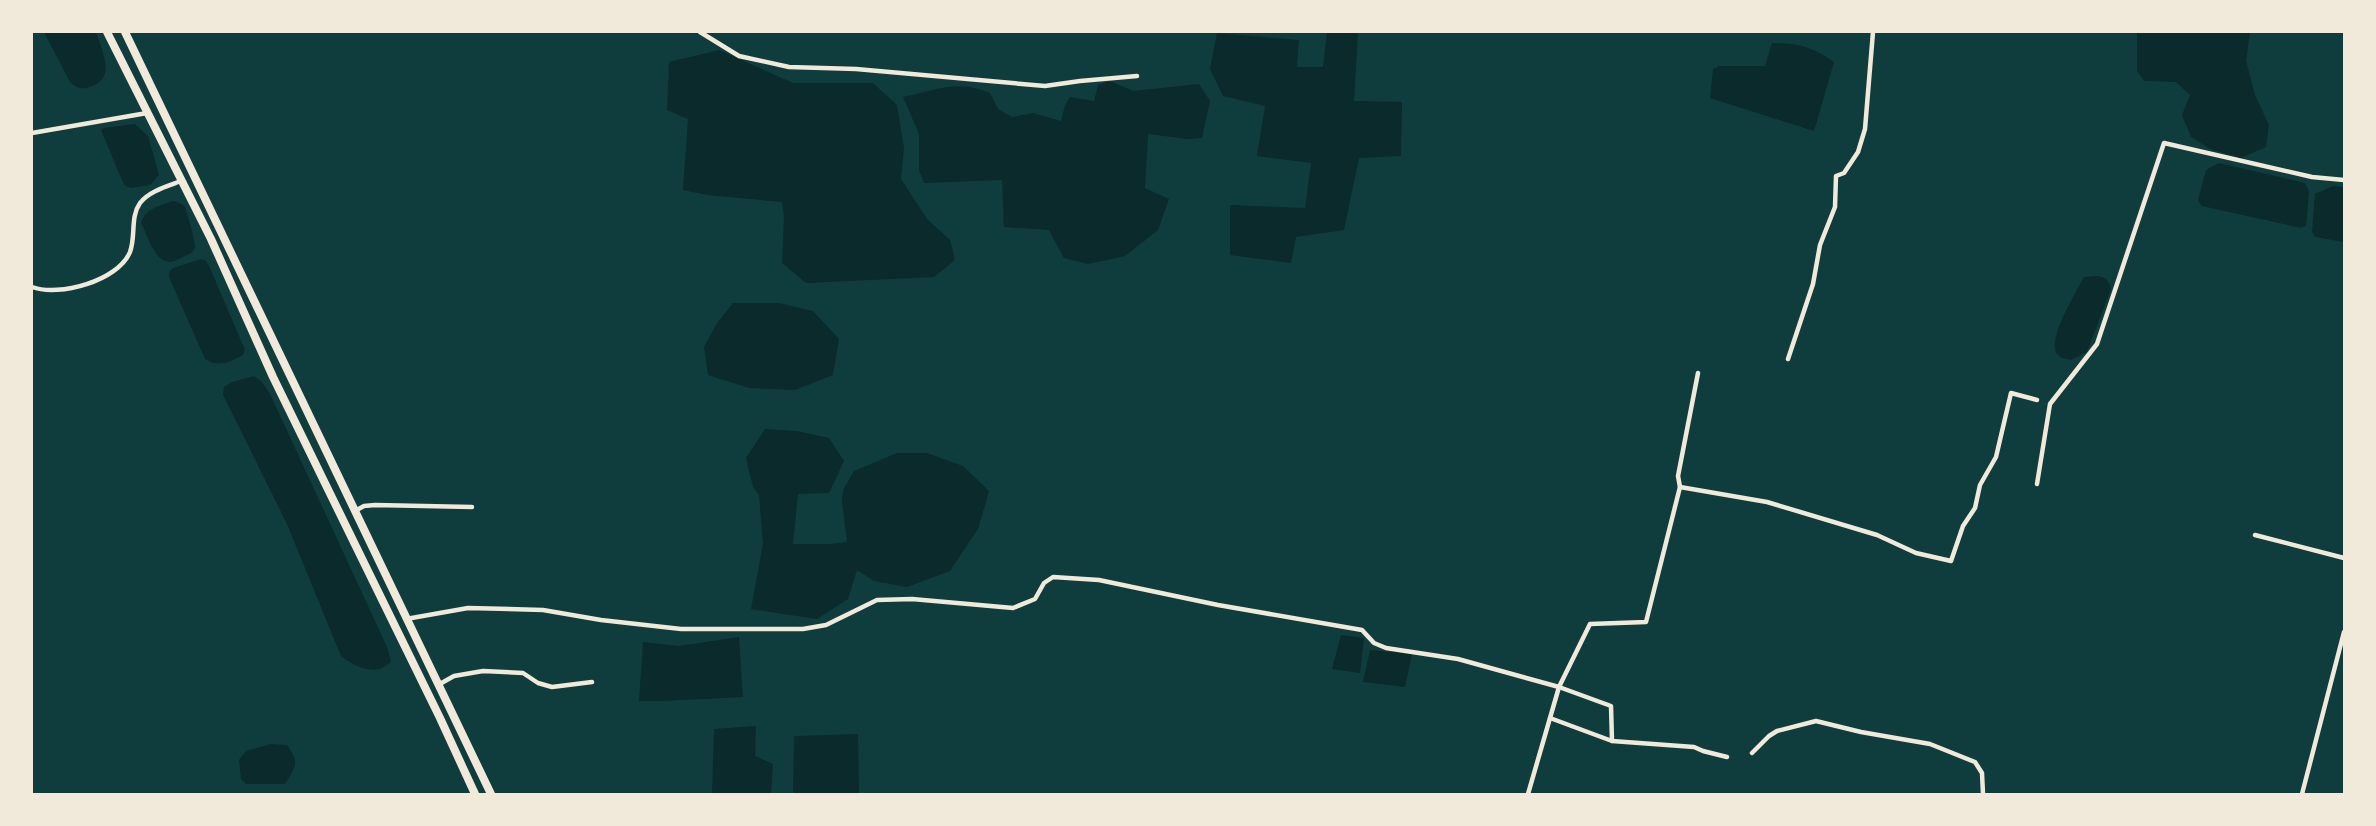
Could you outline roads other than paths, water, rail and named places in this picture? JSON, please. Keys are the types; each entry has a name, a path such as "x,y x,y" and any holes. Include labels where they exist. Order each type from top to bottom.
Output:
{"highway":[{"path":"107,32 211,239 273,377 430,697 475,795"},
{"path":"125,32 491,795"}],"street":[{"path":"700,32 739,56 789,66 856,69 1045,86 1137,76"},
{"path":"1788,359 1813,284 1820,245 1835,207 1836,176 1844,173 1858,152 1865,129 1873,32"},
{"path":"32,133 147,113"},
{"path":"2037,484 2050,404 2097,344 2164,143 2312,177 2344,180"},
{"path":"32,287 56,291 107,277 129,255 134,218 139,204 146,197 181,181"},
{"path":"1528,795 1559,687 1590,624 1646,622 1680,487 1678,477 1698,373"},
{"path":"1680,487 1767,502 1877,535 1916,553 1951,561 1963,526 1975,508 1980,485 1996,457 2011,393 2037,400"},
{"path":"355,511 364,506 375,505 472,507"},
{"path":"2255,535 2298,548 2344,558"},
{"path":"406,619 468,608 532,609 681,629 803,629 826,625 877,600 912,599 1013,608 1035,598 1044,583 1053,577 1099,580 1218,605 1362,630 1374,643 1386,648 1458,659 1559,687 1611,706 1612,741"},
{"path":"2302,795 2344,632"},
{"path":"438,685 454,676 483,670 524,673 538,683 552,687 592,682"},
{"path":"1550,718 1612,741 1694,747 1703,752 1727,757"},
{"path":"1752,753 1769,735 1777,731 1816,721 1861,732 1930,744 1974,762 1982,773 1983,795"}],"water":[{"path":"44,32 96,32 104,54 106,70 100,82 82,88 70,82"},
{"path":"1327,32 1358,32 1354,101 1402,102 1401,156 1359,158 1344,230 1296,237 1291,263 1230,255 1230,205 1305,208 1311,163 1257,156 1265,106 1223,96 1210,69 1217,33 1299,40 1297,67 1323,67"},
{"path":"2137,32 2250,32 2246,61 2255,95 2269,125 2266,147 2241,158 2210,149 2191,137 2182,115 2190,95 2176,82 2144,81 2137,71"},
{"path":"1772,43 1805,47 1834,62 1814,131 1710,98 1713,69 1719,66 1765,66"},
{"path":"719,50 793,83 873,83 897,105 904,148 901,179 927,219 950,240 955,260 934,277 806,283 782,263 784,217 782,202 707,195 683,190 688,119 667,110 669,62"},
{"path":"1110,81 1133,91 1199,84 1210,101 1202,138 1188,139 1148,134 1145,188 1169,199 1158,230 1125,256 1088,264 1064,258 1049,230 1004,227 1002,180 924,183 919,170 919,134 903,97 946,87 967,87 990,93 998,109 1012,117 1033,113 1061,121 1065,105 1070,97 1094,101 1098,85"},
{"path":"135,124 148,136 159,175 150,185 130,188 124,185 101,130"},
{"path":"2219,163 2305,183 2309,192 2306,226 2301,228 2202,206 2198,200 2206,170"},
{"path":"2333,186 2344,187 2344,242 2315,237 2312,232 2315,194"},
{"path":"173,201 185,207 195,248 171,262 165,261 155,252 141,223 150,211"},
{"path":"201,259 206,261 210,268 245,350 243,355 219,364 205,359 169,277 169,272 173,268"},
{"path":"2098,276 2107,280 2111,289 2087,352 2071,360 2060,357 2055,348 2064,316 2084,277"},
{"path":"733,303 779,303 813,311 839,339 833,375 795,390 749,388 708,375 704,347 717,323"},
{"path":"254,376 262,382 270,394 387,647 391,661 380,669 360,667 341,656 287,524 223,395 224,387 232,382"},
{"path":"765,429 797,431 829,438 844,461 829,493 798,494 793,544 847,542 842,502 843,490 854,471 897,453 927,453 963,466 989,491 978,529 950,571 907,587 874,581 857,570 848,599 817,619 751,609 763,544 759,495 753,487 746,458"},
{"path":"1341,635 1364,638 1360,673 1332,669"},
{"path":"739,637 743,697 639,701 643,642 679,646"},
{"path":"1370,650 1412,654 1405,687 1363,682"},
{"path":"756,726 755,756 773,764 771,794 712,794 714,729"},
{"path":"858,734 859,794 793,794 794,736"},
{"path":"271,744 287,745 294,756 294,768 285,784 246,784 241,779 239,760 246,751"}]}
